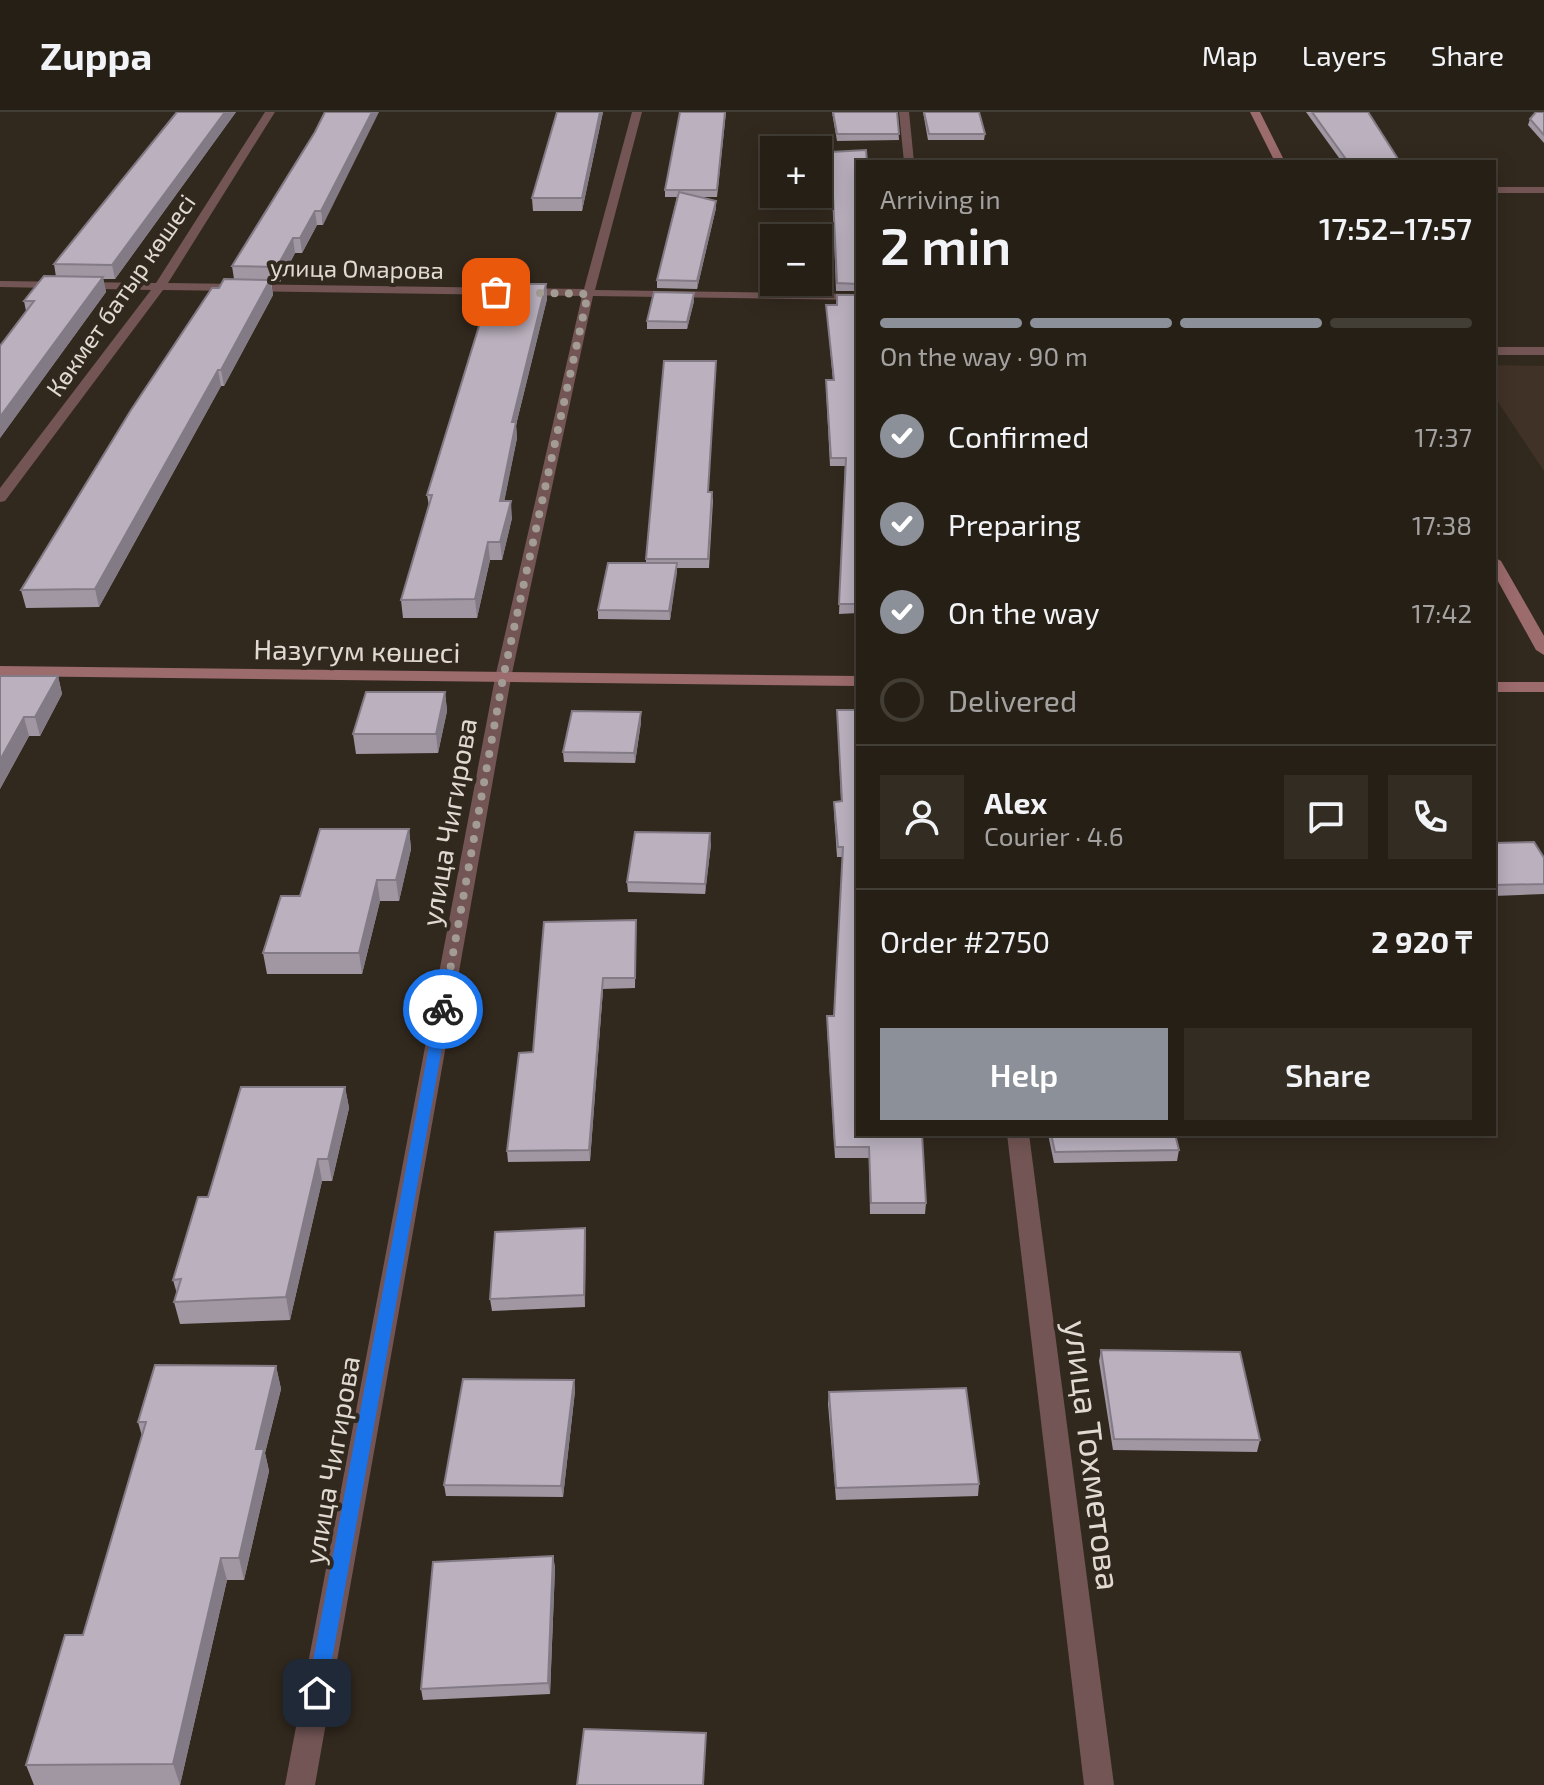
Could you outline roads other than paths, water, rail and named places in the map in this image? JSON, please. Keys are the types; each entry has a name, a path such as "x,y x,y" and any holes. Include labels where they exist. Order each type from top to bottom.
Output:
{"street":[{"name":"Көкмет батыр көшесі","path":"0,498 160,286 270,112"},
{"name":"улица Чигирова","path":"300,1785 503,678 588,294 637,112"},
{"path":"904,112 909,160"},
{"path":"1255,112 1279,160"},
{"path":"1496,190 1544,190"},
{"name":"улица Омарова","path":"0,284 856,297"},
{"path":"1496,351 1544,351"},
{"path":"1496,565 1544,650"},
{"name":"Назугум көшесі","path":"0,671 856,681"},
{"path":"1496,687 1544,687"},
{"name":"улица Тохметова","path":"1018,1136 1099,1785"}]}
